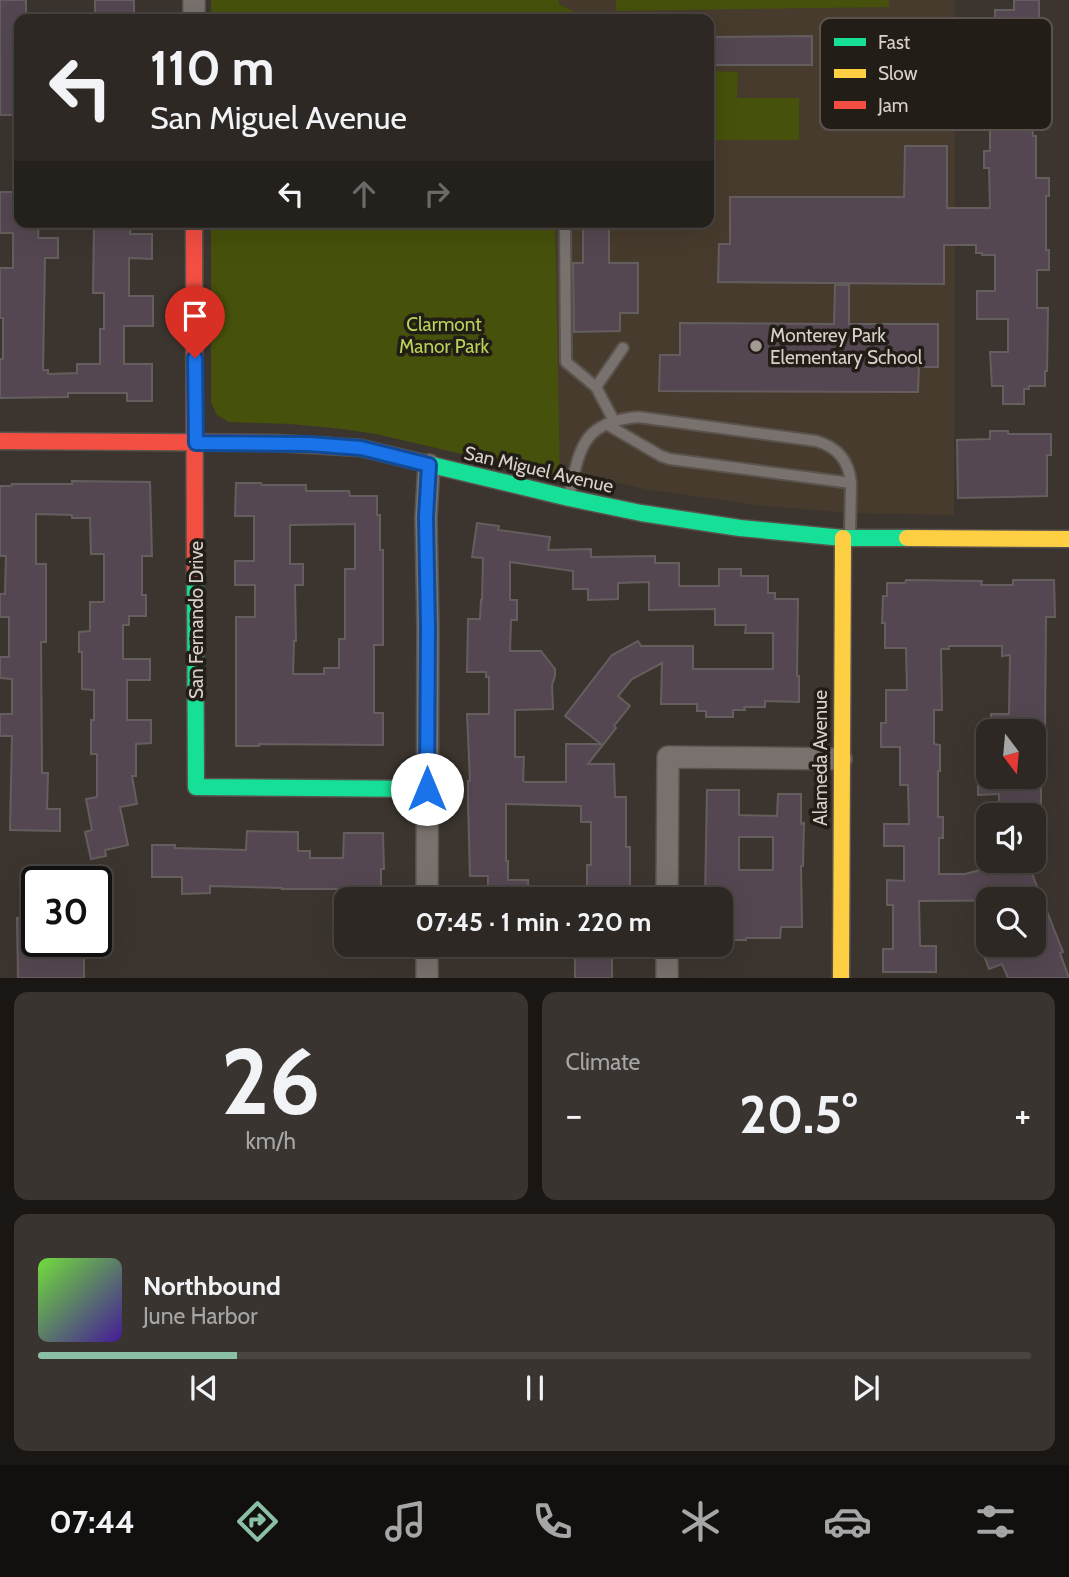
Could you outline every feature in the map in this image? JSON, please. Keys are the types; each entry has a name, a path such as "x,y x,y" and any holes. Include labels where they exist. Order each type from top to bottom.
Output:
{"street":[{"name":"San Fernando Drive","path":"194,228 196,787 427,789"},
{"name":"San Miguel Avenue","path":"0,441 309,444 361,448 569,498 688,521 847,538 1069,539"},
{"path":"427,887 426,517 429,465"},
{"name":"Alameda Avenue","path":"841,978 841,759 847,538"},
{"path":"667,887 668,757 841,759"},
{"path":"427,957 427,978"},
{"path":"667,957 667,978"}],"lane":[{"path":"565,228 566,362 596,387 610,422 661,456 670,459 851,483"},
{"path":"596,387 623,348"},
{"path":"569,498 583,444 594,432 610,422 638,417 816,440 833,448 844,458 850,474 847,538"}],"shaded area":[{"name":"Monterey Park Elementary School","path":"559,0 955,0 955,18 820,18 820,130 955,130 954,515 852,513 764,506 650,490 559,470 555,228 714,228 714,14 579,14 559,4"}],"green space":[{"path":"211,0 559,0 559,4 579,14 211,14"},
{"path":"616,0 889,0 889,7 616,11"},
{"path":"714,71 738,72 737,98 799,98 799,140 714,140"},
{"name":"Clarmont Manor Park","path":"211,228 555,228 560,477 376,434 290,424 229,422 217,415 211,402"}],"building":[{"path":"0,0 26,0 26,14 14,14 14,115 0,115"},
{"path":"95,0 134,0 134,14 95,14"},
{"path":"1014,0 1039,0 1039,18 995,18 995,10 1014,10"},
{"path":"812,36 812,65 714,65 714,37"},
{"path":"990,130 1033,130 1033,136 1036,136 1036,178 1049,178 1049,196 1046,196 1046,250 1049,250 1049,270 1037,270 1037,308 1048,308 1047,371 1045,386 1029,386 1029,389 1024,389 1024,404 1003,404 1003,386 992,386 990,352 1008,352 1008,319 977,319 977,291 995,291 995,255 976,253 976,245 944,245 944,284 718,282 719,244 730,244 730,197 904,197 905,146 947,146 947,208 990,208 989,168 984,168 984,151 990,151"},
{"path":"0,192 14,192 14,228 39,228 38,238 58,238 58,258 45,258 43,370 48,370 48,374 77,373 77,364 100,364 104,293 93,293 94,228 130,228 130,234 152,234 152,259 129,258 129,296 153,296 153,326 124,326 124,364 152,364 152,401 127,401 127,393 68,393 68,397 0,398 3,318 0,318 0,268 13,268 13,233 0,233"},
{"path":"583,228 609,228 609,263 638,263 638,313 620,313 620,331 574,332 573,263 583,263"},
{"path":"835,285 849,285 849,324 938,324 938,367 919,367 918,392 659,391 660,355 680,355 680,323 834,324"},
{"path":"990,431 1008,431 1008,434 1051,434 1051,455 1047,455 1047,496 958,498 957,440 990,439"},
{"path":"72,481 150,482 152,556 142,556 142,595 146,595 146,616 129,616 129,625 123,625 123,659 150,659 150,680 127,680 127,720 151,720 151,743 136,744 136,776 132,776 137,804 120,807 128,845 105,850 106,856 91,859 85,832 92,830 86,799 97,797 97,754 91,754 94,690 82,689 79,632 90,631 90,602 104,602 104,554 91,554 90,518 36,514 36,564 46,564 46,642 41,642 42,773 48,773 47,809 60,809 60,831 10,830 12,736 0,736 0,714 12,714 12,679 0,678 0,657 9,657 9,617 0,617 0,594 5,594 6,556 0,556 0,486 72,484"},
{"path":"236,483 306,485 306,491 349,491 350,496 377,496 380,550 383,550 383,645 374,645 374,713 383,713 383,745 236,746 236,617 255,617 255,585 235,585 235,561 254,561 254,516 235,516","holes":["355,524 355,569 345,569 345,639 339,639 339,668 324,668 324,674 293,674 296,641 295,585 303,585 303,564 290,564 290,525"]},
{"path":"477,523 499,526 498,530 550,537 548,550 591,549 591,557 655,556 655,563 679,563 679,586 719,586 719,569 741,569 741,576 768,576 768,593 775,593 775,599 798,599 799,702 765,701 765,707 733,710 733,717 706,717 706,711 697,711 697,704 661,704 662,663 632,679 618,696 630,706 588,764 614,764 615,797 626,797 626,847 630,847 630,887 587,887 587,865 591,865 591,822 581,822 581,806 506,804 508,880 528,880 528,887 488,887 488,876 470,876 467,714 489,714 489,677 486,677 486,672 467,672 468,619 480,619 483,558 472,557","holes":["510,562 573,571 573,589 588,589 588,600 618,599 618,583 649,582 649,610 715,609 715,625 746,625 745,633 773,633 773,669 693,669 693,646 641,646 638,641 612,655 565,716 601,744 566,744 566,782 525,782 524,757 515,757 515,710 553,709 552,685 555,669 541,651 510,651 511,620 517,620 517,600 510,600"]},
{"path":"906,580 982,581 981,585 1013,585 1013,580 1054,580 1055,617 1046,617 1045,719 991,719 991,714 1009,714 1010,655 1002,656 1002,646 949,646 949,649 941,649 942,710 934,710 934,744 940,745 938,817 943,817 943,838 939,838 939,874 976,871 1032,873 1037,887 976,887 976,901 919,901 920,946 936,946 936,972 883,972 883,949 893,949 893,905 887,905 887,880 904,881 904,846 884,846 884,824 909,824 908,785 900,785 900,747 881,747 881,723 886,723 886,690 907,690 906,648 885,648 883,596 887,596 887,583 905,583"},
{"path":"978,789 1041,789 1041,803 999,803 999,794 978,795"},
{"path":"707,790 739,790 739,815 777,816 778,794 801,794 801,824 804,823 801,866 802,927 781,927 780,938 733,940 733,887 705,887","holes":["739,837 773,837 773,870 739,870"]},
{"path":"247,831 298,832 298,851 310,851 310,858 343,858 344,833 383,833 384,869 381,869 381,887 282,889 210,886 210,893 182,894 182,877 152,877 152,845 246,850"},
{"path":"1046,909 1063,952 1060,953 1069,978 1008,978 1002,964 989,969 984,957 1046,957"},
{"path":"17,918 21,918 21,957 84,957 84,978 18,978"},
{"path":"575,957 612,957 612,978 575,978"}],"traffic: fast":[{"path":"329,446 361,448 641,513 740,528 843,538 907,538"},
{"path":"195,577 196,787 427,789"}],"traffic: slow":[{"path":"841,978 843,538"},
{"path":"907,538 1069,539"}],"traffic: jam":[{"path":"194,228 195,577"},
{"path":"0,441 276,443 329,446"}],"place":[{"name":"Monterey Park Elementary School","path":"756,346"}],"route":[{"path":"195,358 196,443 309,444 361,448 429,465 426,517 427,789"}]}
